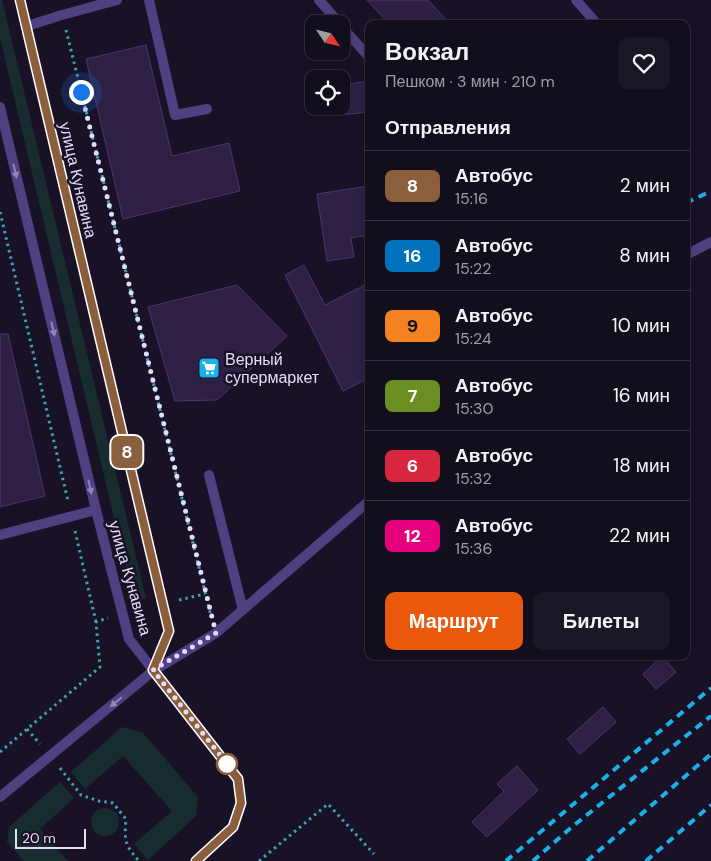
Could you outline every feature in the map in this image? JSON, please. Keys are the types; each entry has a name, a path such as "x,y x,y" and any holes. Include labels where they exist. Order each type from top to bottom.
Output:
{"street":[{"name":"улица Кунавина","path":"0,107 122,614 129,639 153,670 169,631 20,0"},
{"path":"26,26 62,14 117,0"},
{"path":"149,0 175,115 207,109"},
{"path":"319,0 332,15"},
{"path":"576,0 594,20"},
{"path":"350,36 365,53"},
{"path":"690,253 711,242"},
{"path":"209,474 243,610"},
{"path":"0,797 153,670 216,633 365,504"},
{"path":"0,535 96,510"},
{"path":"153,670 238,779 241,803 233,827 196,861"}],"path":[{"path":"62,14 216,633"},
{"path":"0,212 96,622 100,667 0,752"},
{"path":"162,603 206,594"},
{"path":"96,622 122,614"},
{"path":"27,729 81,794 99,801 113,803 126,820 124,833 128,848 139,861"},
{"path":"259,861 328,804 374,854"}],"green space":[{"path":"0,0 2,0 146,598 134,602 0,38"},
{"path":"122,727 142,732 198,797 196,816 148,860 134,844 172,811 123,756 85,789 71,772"},
{"path":"60,782 74,798 40,829 68,861 24,861 7,842 9,827"},
{"path":"105,808 115,812 119,822 115,832 105,836 95,832 91,822 95,812"}],"building":[{"path":"367,0 428,0 446,20 385,20"},
{"path":"146,45 172,156 229,143 240,191 123,219 86,59"},
{"path":"365,82 365,112 350,114 350,84"},
{"path":"365,187 365,236 351,238 354,257 327,261 317,194"},
{"path":"304,265 325,305 365,285 365,380 343,391 285,275"},
{"name":"Верный супермаркет","path":"237,285 287,336 217,400 175,401 148,307"},
{"path":"0,334 8,334 45,496 0,507"},
{"path":"658,660 666,660 676,672 656,689 643,674"},
{"path":"603,707 616,722 580,754 567,739"},
{"path":"517,766 538,790 487,837 472,822 504,791 497,784"}],"railway":[{"path":"690,201 711,191"},
{"path":"506,861 711,688"},
{"path":"533,861 573,826 711,716"},
{"path":"587,861 711,754"},
{"path":"646,861 711,805"}],"bus line":[{"name":"8","path":"20,0 169,631 153,670 238,779 241,803 233,827 196,861"}],"place":[{"name":"Верный супермаркет","path":"209,368"}],"route":[{"path":"81,92 216,633 153,670 227,764"}]}
